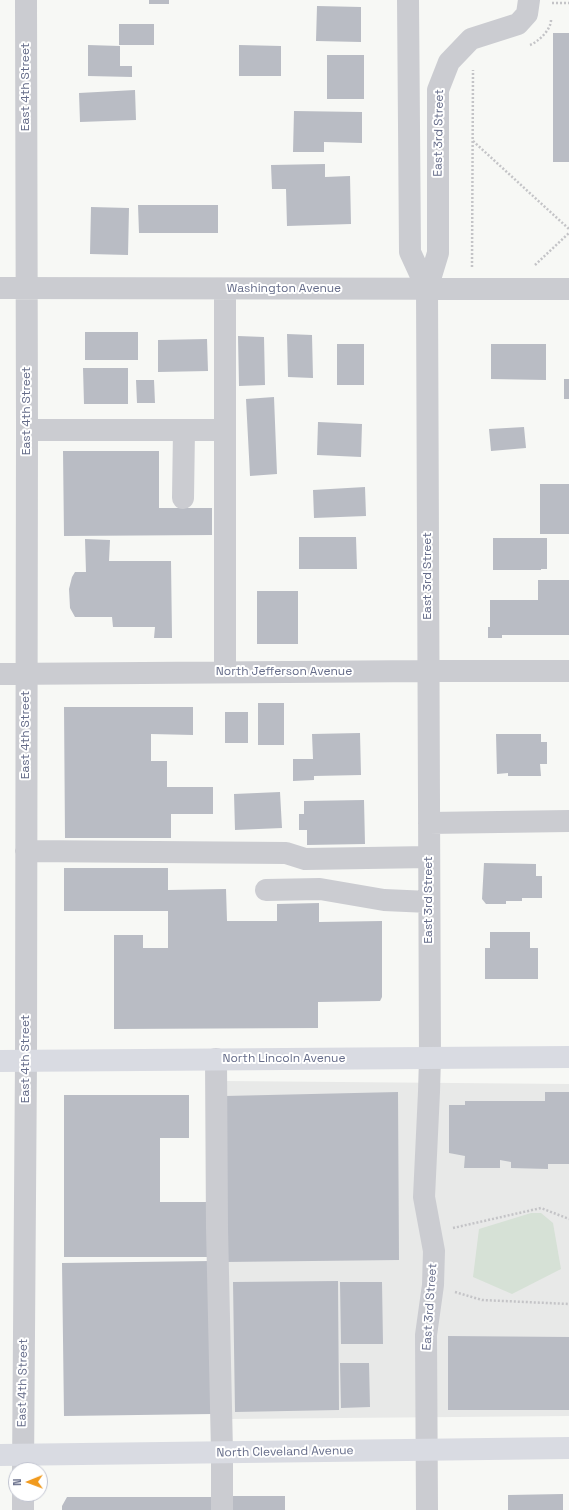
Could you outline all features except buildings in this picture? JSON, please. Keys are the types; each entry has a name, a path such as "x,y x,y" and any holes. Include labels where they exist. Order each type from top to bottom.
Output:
{"highway":[{"name":"North Lincoln Avenue","path":"0,1061 569,1057"},
{"name":"North Cleveland Avenue","path":"0,1455 23,1462 222,1452 569,1448"}],"street":[{"name":"East 4th Street","path":"23,1462 26,1061 26,0"},
{"name":"East 3rd Street","path":"408,0 410,252 427,290"},
{"name":"East 3rd Street","path":"427,1510 426,1335 433,1285 434,1251 424,1197 430,1058 427,290 438,253 438,90 449,62 471,39 518,24 527,14 529,0"},
{"name":"Washington Avenue","path":"0,288 427,290 569,289"},
{"path":"225,289 225,672"},
{"path":"27,430 225,430"},
{"path":"183,498 184,430"},
{"name":"North Jefferson Avenue","path":"0,674 429,670 569,671"},
{"path":"429,823 569,821"},
{"path":"26,851 286,853 305,859 429,857"},
{"path":"266,890 320,889 384,900 429,902"},
{"path":"216,1059 217,1228 222,1510"}],"path":[{"path":"550,10 550,2 569,3"},
{"path":"525,47 537,42 551,24 550,17"},
{"path":"472,269 473,67"},
{"path":"473,141 569,229"},
{"path":"530,270 569,233"},
{"path":"431,1233 541,1208 569,1219"},
{"path":"433,1285 482,1300 569,1304"}],"shaded area":[{"path":"225,1081 569,1084 569,1416 229,1419"},
{"path":"531,1213 541,1213 553,1223 561,1269 512,1294 473,1277 479,1229"}]}
